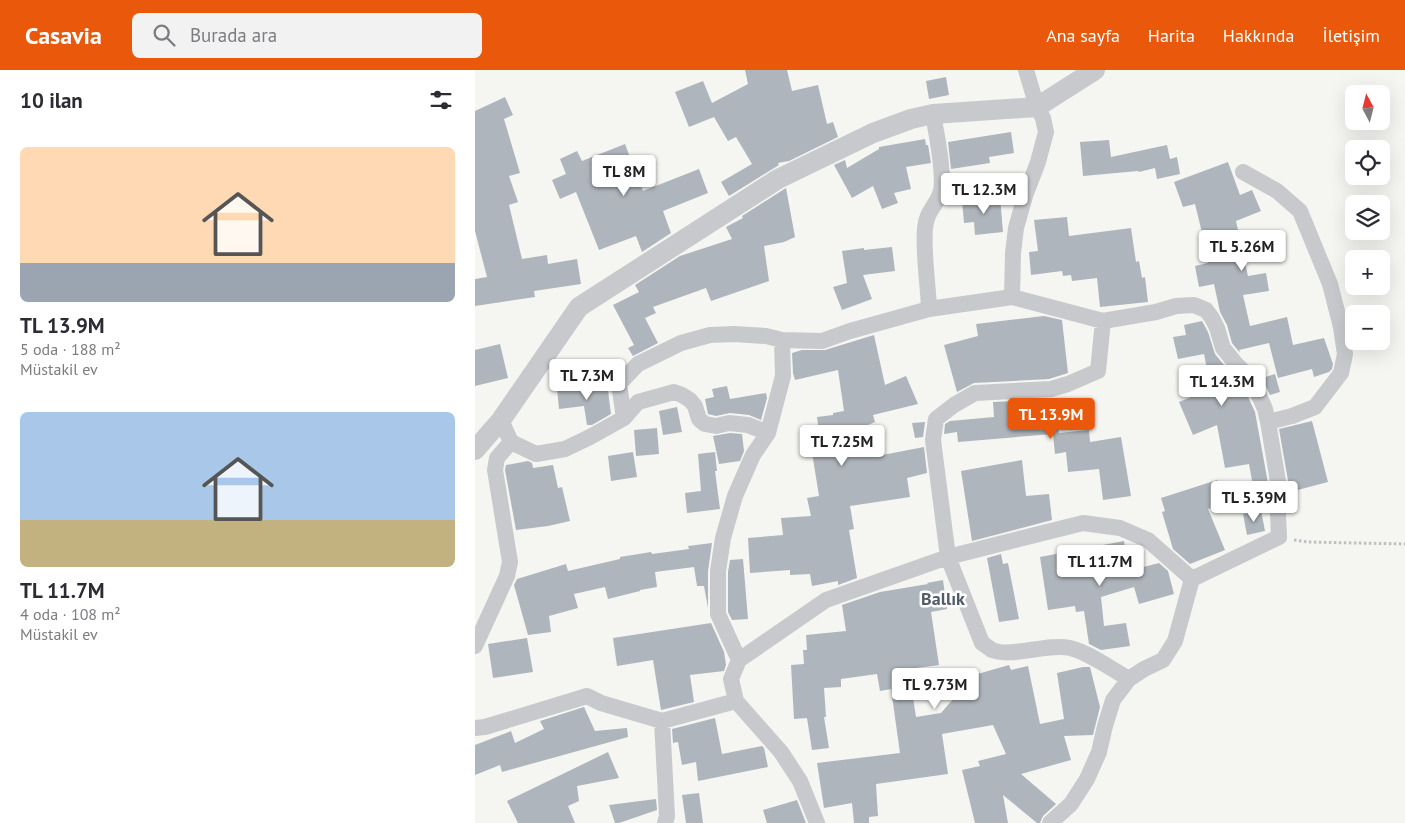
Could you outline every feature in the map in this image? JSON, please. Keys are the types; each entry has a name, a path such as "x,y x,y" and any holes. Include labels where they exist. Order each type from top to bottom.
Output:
{"street":[{"path":"1012,297 1013,253 1016,228 1046,132 1026,70"},
{"path":"475,450 501,420 579,307 778,179 873,133 911,119 933,114 1037,107 1095,70"},
{"path":"929,308 925,227 928,213 941,193 942,176 933,114"},
{"path":"1243,172 1277,192 1299,211 1330,284 1341,327 1345,354 1341,372 1315,407 1292,416 1268,422"},
{"path":"624,418 619,384 638,364 681,343 710,336 734,334 766,336 782,340 822,341 929,308 1012,297 1103,321 1156,312 1176,306 1194,305 1206,310 1213,318 1223,348 1235,364 1250,378 1257,391 1268,422 1279,493 1279,537 1192,579 1175,640 1163,660 1144,669 1129,680 1113,700 1099,752 1087,779 1071,804 1050,823"},
{"path":"1103,321 1098,370 1068,384 1051,389 975,393 954,405 936,419 933,440 948,557 982,643 993,650 1010,652 1042,647 1070,648 1094,659 1129,680"},
{"path":"739,660 717,614 718,571 723,538 735,496 753,455 768,433 783,376 782,340"},
{"path":"501,420 511,442 536,454 565,449 624,418 638,402 674,392 690,400 695,406 699,418 705,424 716,426 729,423 747,425 768,433"},
{"path":"475,646 507,576 510,562 495,470 497,458 511,442"},
{"path":"817,823 800,780 781,752 736,701 731,678 739,660 826,600 948,557 1083,523 1120,528 1148,540 1192,579"},
{"path":"475,728 485,727 587,696 601,703 662,721 736,701"},
{"path":"662,721 667,816 665,823"}],"path":[{"path":"1279,537 1308,542 1405,544"}],"building":[{"path":"745,70 787,70 792,91 818,85 827,124 833,122 838,137 789,161 778,163 779,165 729,196 721,182 752,164 736,137 728,141 714,117 689,127 675,92 703,81 712,103 748,84"},
{"path":"946,77 949,95 929,99 926,81"},
{"path":"505,97 513,115 504,119 520,173 509,176 518,202 509,205 522,259 547,255 548,264 577,259 581,284 534,291 535,297 475,306 475,279 487,277 475,231 475,111"},
{"path":"1011,132 1014,153 989,157 990,163 951,169 948,142"},
{"path":"925,139 931,163 906,167 911,189 894,193 898,203 882,209 873,186 852,198 834,165 845,160 847,168 879,149 879,147"},
{"path":"1109,140 1111,157 1167,145 1170,159 1177,157 1180,174 1157,179 1155,168 1139,172 1083,176 1080,142"},
{"path":"625,144 643,191 699,169 708,193 663,211 671,233 642,252 636,236 599,250 576,192 560,199 552,180 566,174 560,159 577,151 582,161"},
{"path":"1228,162 1240,195 1252,190 1261,211 1236,221 1248,276 1266,273 1269,291 1243,295 1250,326 1287,317 1293,345 1324,338 1333,364 1329,372 1314,377 1312,369 1278,378 1269,343 1239,350 1240,353 1232,343 1227,325 1220,312 1214,284 1199,287 1195,266 1208,263 1206,249 1195,204 1183,207 1174,182"},
{"path":"786,188 795,237 784,242 764,246 769,281 711,301 706,288 653,307 656,313 645,318 658,343 633,356 628,348 634,345 613,305 639,292 635,285 680,256 732,239 726,227 743,218 742,216"},
{"path":"1000,197 1003,232 975,235 974,222 964,223 962,200"},
{"path":"1067,217 1069,236 1131,228 1136,262 1139,261 1142,278 1145,277 1148,302 1100,307 1097,278 1072,281 1071,275 1063,276 1062,271 1031,275 1029,252 1038,251 1034,220"},
{"path":"892,247 895,271 863,275 872,299 842,310 833,287 847,283 842,251"},
{"path":"1044,316 1062,320 1068,373 1049,379 974,383 957,392 944,345 978,336 976,324"},
{"path":"1202,321 1208,332 1215,354 1242,384 1255,412 1268,483 1253,486 1249,464 1225,468 1217,425 1193,435 1179,402 1211,389 1204,354 1178,359 1173,337 1186,335 1184,325"},
{"path":"874,335 885,385 906,376 918,404 873,415 875,422 868,425 872,457 924,447 927,473 907,478 910,497 850,506 854,529 849,530 857,578 838,585 838,581 812,586 810,574 790,575 790,570 750,573 748,538 783,535 781,518 811,516 807,498 819,496 810,440 820,439 817,417 833,415 833,413 844,411 838,370 795,380 792,353 802,350 825,350"},
{"path":"500,344 508,378 475,386 475,350"},
{"path":"1275,374 1280,392 1270,395 1262,378"},
{"path":"607,383 611,414 592,425 587,425 584,406 559,409 557,388"},
{"path":"727,386 730,399 766,393 767,398 761,420 749,415 730,413 716,416 708,414 705,399 714,397 712,389"},
{"path":"1054,399 1059,433 1089,430 1090,442 1121,437 1131,496 1103,500 1099,469 1068,472 1066,452 1055,454 1053,434 958,442 957,432 944,434 945,424 950,421 994,417 993,402"},
{"path":"677,407 682,432 663,435 659,411"},
{"path":"1312,421 1328,482 1290,492 1279,429"},
{"path":"925,422 923,437 915,438 912,423"},
{"path":"657,428 659,454 636,456 634,430"},
{"path":"730,433 742,434 744,451 740,461 719,464 713,436"},
{"path":"633,452 637,477 611,481 608,456"},
{"path":"715,452 717,471 715,471 720,509 687,513 685,493 701,491 698,454"},
{"path":"1022,460 1026,496 1049,494 1052,520 972,541 961,471"},
{"path":"528,461 532,463 533,468 553,465 558,488 562,487 570,521 516,530 505,470 506,465"},
{"path":"1217,480 1225,504 1208,509 1225,550 1190,564 1173,549 1162,512 1165,511 1161,498"},
{"path":"1261,510 1265,531 1247,535 1243,514"},
{"path":"1124,541 1128,571 1159,563 1168,571 1174,594 1139,604 1134,587 1101,597 1104,626 1126,623 1130,646 1101,650 1089,644 1084,611 1076,612 1075,606 1048,610 1040,557"},
{"path":"712,543 708,571 708,608 704,586 697,586 694,567 655,572 657,587 608,599 605,587 574,594 578,608 549,616 551,632 528,635 514,585 517,579 566,564 568,571 620,559 620,557 689,549 688,546"},
{"path":"1001,554 1003,564 1008,563 1019,619 999,622 987,558"},
{"path":"743,559 748,619 732,620 728,612 728,572 730,560"},
{"path":"943,580 947,609 931,612 939,665 916,668 916,670 909,671 916,717 941,713 974,675 1009,665 1011,670 1028,666 1040,724 1064,719 1057,673 1090,667 1100,707 1093,735 1064,736 1071,760 1021,774 1056,804 1043,816 1040,823 1037,823 1003,795 1008,823 975,823 962,770 980,766 978,761 1006,754 993,725 942,734 948,774 876,784 878,816 869,817 869,823 854,823 852,803 824,808 817,763 900,753 891,689 880,691 877,674 841,679 841,687 824,688 826,717 824,717 829,748 812,750 807,718 794,719 791,665 804,664 803,650 807,650 806,635 846,631 842,605 880,592"},
{"path":"711,623 724,652 726,665 724,671 690,675 694,702 661,710 653,660 617,666 613,638"},
{"path":"527,638 533,672 493,678 488,644"},
{"path":"584,707 595,731 627,728 628,737 502,772 500,765 475,775 475,745 511,731 515,743 544,729 540,721"},
{"path":"715,718 722,754 762,746 768,767 698,781 696,762 682,765 678,742 673,743 672,729"},
{"path":"608,752 619,778 577,786 579,801 568,806 575,823 518,823 507,801"},
{"path":"699,793 703,823 686,823 682,795"},
{"path":"656,799 657,810 615,823 609,805"},
{"path":"797,800 806,823 767,823 763,810"}],"district":[{"name":"Ballık","path":"943,598"}]}
